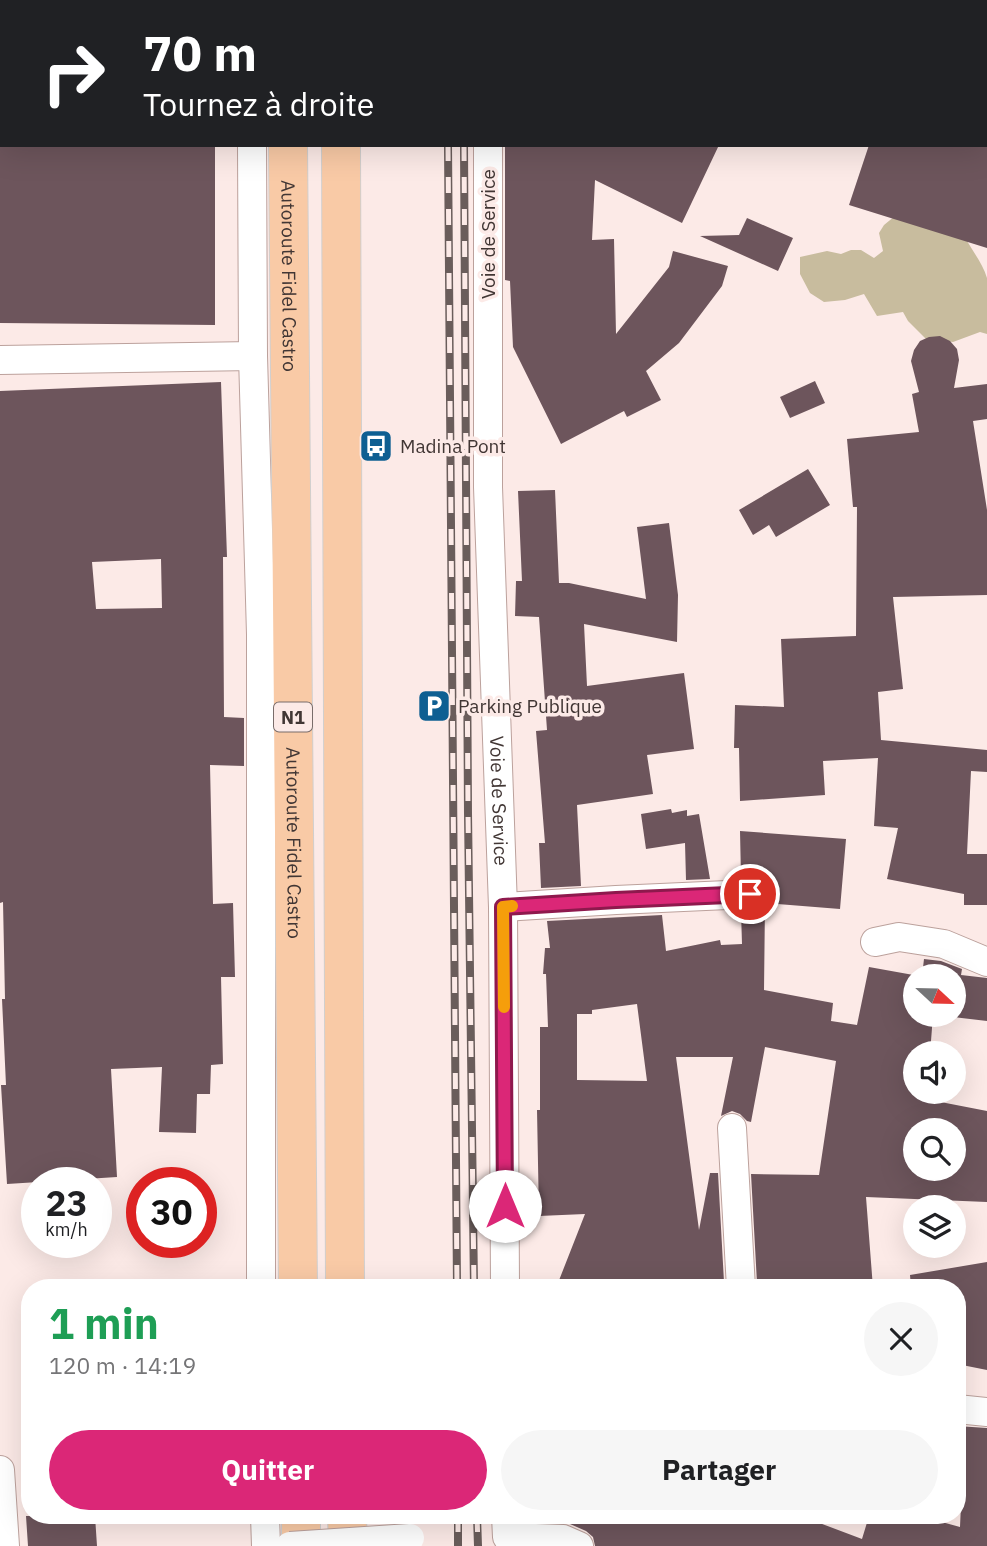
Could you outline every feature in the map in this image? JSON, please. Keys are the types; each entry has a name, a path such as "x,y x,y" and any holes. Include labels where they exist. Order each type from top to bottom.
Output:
{"highway":[{"name":"Autoroute Fidel Castro","path":"288,147 298,1279"},
{"path":"341,147 345,1279"},
{"path":"341,376 361,147"},
{"path":"301,1524 301,1546"},
{"path":"347,1524 348,1546"}],"street":[{"path":"253,147 253,356 261,634 261,1279"},
{"name":"Voie de Service","path":"488,147 488,487 503,907 505,1279"},
{"path":"0,360 253,356"},
{"path":"503,907 750,894"},
{"path":"874,942 899,937 944,944 987,962"},
{"path":"732,1128 740,1279"},
{"path":"966,1410 987,1412"},
{"path":"0,1470 5,1546"},
{"path":"265,1524 266,1546"},
{"path":"506,1526 563,1539 579,1546"},
{"path":"290,1546 410,1538"}],"shaded area":[{"path":"895,216 966,239 987,278 987,334 980,332 953,342 926,339 903,312 877,316 864,294 845,300 824,302 810,293 800,274 800,257 827,251 841,254 861,250 874,258 883,251 879,233"}],"building":[{"path":"0,147 215,147 215,325 0,323"},
{"path":"505,147 718,147 682,223 595,180 592,240 614,239 616,334 669,267 673,251 728,266 722,286 679,343 646,371 661,400 627,417 624,411 561,444 513,347 510,281 505,280"},
{"path":"868,147 987,147 987,248 849,205"},
{"path":"747,218 793,238 778,271 700,236 739,235"},
{"path":"940,336 950,341 957,349 959,360 954,388 987,384 987,419 973,421 987,510 987,595 893,597 903,689 878,692 881,740 987,750 987,772 971,771 967,854 987,854 987,905 964,905 964,894 887,879 898,828 874,826 878,758 823,761 825,795 740,801 739,748 734,748 735,705 784,707 781,639 856,636 857,507 853,507 847,439 919,432 912,394 919,392 911,361 920,341"},
{"path":"815,381 825,403 790,418 780,397"},
{"path":"221,382 227,557 223,557 224,717 244,718 244,766 210,765 213,904 233,903 235,977 221,977 223,1064 211,1065 210,1094 197,1094 196,1133 159,1132 162,1067 111,1069 117,1177 112,1177 112,1167 21,1167 21,1183 7,1184 1,1085 6,1085 2,999 5,999 3,902 0,903 0,391","holes":["161,559 162,608 96,609 92,562"]},
{"path":"808,469 830,505 776,537 769,525 753,535 739,510"},
{"path":"555,490 559,583 646,599 637,527 669,523 678,595 677,642 584,624 587,686 684,673 694,749 647,755 653,794 577,805 581,886 541,888 539,843 545,843 536,731 547,730 539,617 515,616 516,581 522,581 518,491"},
{"path":"671,809 672,813 687,810 687,816 699,814 710,879 686,880 685,843 646,849 641,814"},
{"path":"740,831 846,839 840,909 765,903 764,990 833,1003 831,1021 857,1025 869,967 903,973 903,1027 932,1027 931,1041 903,1041 903,1104 951,1104 987,1111 987,1202 966,1201 966,1195 903,1195 903,1199 866,1197 872,1279 757,1279 751,1174 819,1175 836,1061 765,1047 751,1122 732,1111 721,1116 733,1057 676,1057 699,1230 710,1173 718,1173 724,1279 560,1279 585,1214 539,1216 537,1110 540,1110 540,1027 548,1027 546,974 543,974 545,948 550,948 547,921 662,915 666,951 720,940 721,945 742,944 741,911 759,908 767,894 758,880 741,878","holes":["637,1004 647,1081 577,1080 577,1014 592,1014 592,1010"]},
{"path":"924,959 949,964 923,964"},
{"path":"966,976 987,978 987,1021 966,1019"},
{"path":"987,1262 987,1370 966,1366 966,1279 910,1279 910,1275"},
{"path":"966,1427 987,1428 987,1546 595,1546 593,1537 570,1524 822,1524 862,1539 867,1524 949,1524 960,1527 960,1524 966,1524"},
{"path":"27,1524 96,1524 97,1546 28,1546"}],"railway":[{"path":"448,147 457,1279"},
{"path":"464,147 474,1279"},
{"path":"458,1524 458,1546"},
{"path":"477,1524 478,1546"}],"slow traffic":[{"path":"504,1007 503,907 512,906"}],"place":[{"name":"Madina Pont","path":"376,446"},
{"name":"Parking Publique","path":"434,706"}],"route":[{"path":"505,1206 503,907 750,894"}]}
